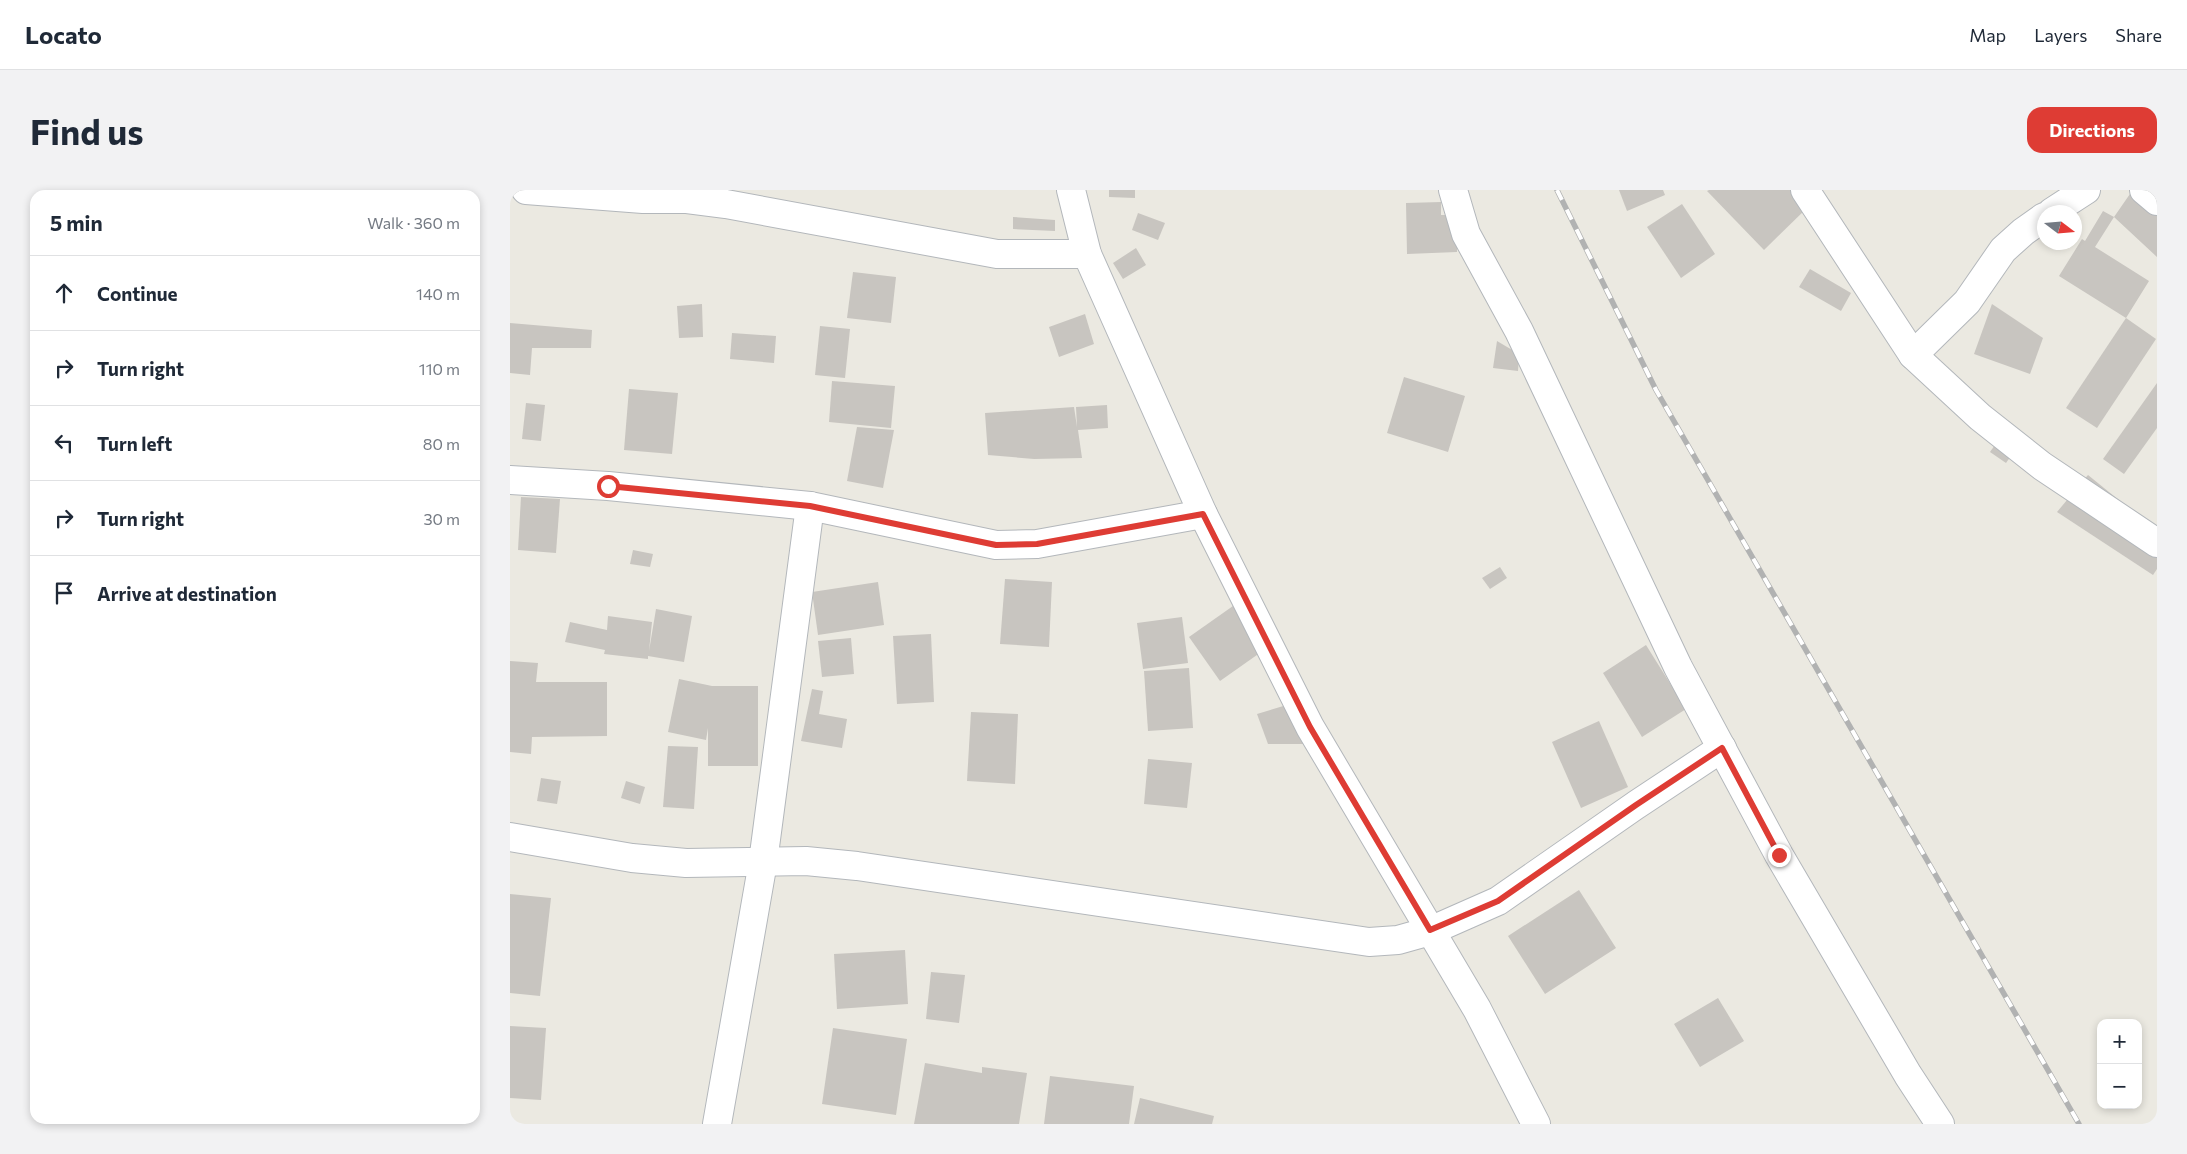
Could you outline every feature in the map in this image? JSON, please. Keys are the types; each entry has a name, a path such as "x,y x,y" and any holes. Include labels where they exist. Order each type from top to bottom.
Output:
{"street":[{"path":"526,190 726,204 998,254 1087,254"},
{"path":"1071,190 1087,254 1203,514 1310,727 1477,1009 1536,1124"},
{"path":"1453,190 1466,234 1519,331 1678,667 1779,855 1908,1076 1940,1124"},
{"path":"1806,190 1913,355 1980,417 2042,466 2157,543"},
{"path":"2063,205 2086,190"},
{"path":"2144,190 2157,201"},
{"path":"1913,355 1967,302 2003,250 2022,232 2037,222"},
{"path":"510,480 608,486 810,506 996,545 1037,544 1203,514"},
{"path":"717,1124 763,862 810,506"},
{"path":"510,837 632,858 686,863 806,861 857,866 1369,942 1398,940 1430,930 1498,901 1722,748"}],"building":[{"path":"1109,190 1135,190 1135,198 1109,197"},
{"path":"1619,190 1663,190 1665,195 1627,211"},
{"path":"1792,190 1808,207 1764,250 1707,191"},
{"path":"2132,191 2157,208 2157,257 2114,217"},
{"path":"1441,202 1441,215 1451,215 1457,227 1457,252 1407,254 1406,203"},
{"path":"1682,204 1715,254 1681,278 1647,227"},
{"path":"2103,211 2114,217 2095,247 2149,281 2126,318 2059,276 2075,250 2082,250 2082,239 2085,241"},
{"path":"1138,213 1165,223 1158,240 1132,230"},
{"path":"1013,217 1055,220 1055,231 1013,229"},
{"path":"1136,248 1146,265 1123,279 1113,263"},
{"path":"1810,269 1851,293 1841,311 1799,287"},
{"path":"853,272 896,277 891,323 847,318"},
{"path":"702,304 703,337 679,338 677,306"},
{"path":"1992,304 2043,338 2030,374 1974,354"},
{"path":"1085,314 1094,344 1059,357 1049,327"},
{"path":"2126,318 2156,339 2097,428 2066,408"},
{"path":"510,323 592,330 591,348 532,348 530,375 510,373"},
{"path":"820,326 850,329 845,378 815,375"},
{"path":"732,333 776,336 774,363 730,359"},
{"path":"1497,341 1519,354 1518,371 1493,368"},
{"path":"1404,377 1465,396 1448,452 1387,433"},
{"path":"832,381 895,386 891,428 829,422"},
{"path":"2157,383 2157,428 2124,474 2103,459"},
{"path":"629,389 678,393 672,454 624,450"},
{"path":"526,403 545,405 541,441 522,439"},
{"path":"1107,405 1108,428 1078,430 1082,458 1034,459 988,455 985,413 1074,407 1077,427 1076,407"},
{"path":"857,427 894,430 883,488 847,481"},
{"path":"1997,442 2013,453 2006,463 1990,452"},
{"path":"2088,475 2157,531 2157,569 2153,575 2057,512"},
{"path":"521,497 560,499 556,553 518,550"},
{"path":"633,550 653,554 650,567 630,564"},
{"path":"1500,567 1507,578 1490,589 1482,578"},
{"path":"1005,579 1052,582 1049,647 1000,644"},
{"path":"878,582 884,625 818,635 812,592"},
{"path":"1233,606 1264,650 1220,681 1189,637"},
{"path":"656,609 692,616 684,662 648,656 648,659 604,654 605,650 565,642 570,622 607,630 608,616 652,622 649,651"},
{"path":"1182,617 1188,663 1143,669 1137,623"},
{"path":"931,634 934,702 897,704 893,636"},
{"path":"851,638 854,674 822,677 818,641"},
{"path":"1646,645 1686,709 1642,737 1603,673"},
{"path":"510,661 538,663 536,682 607,682 607,736 532,737 531,754 510,752"},
{"path":"1189,668 1193,728 1148,731 1144,671"},
{"path":"679,679 712,686 758,686 758,766 708,766 708,728 706,740 668,732"},
{"path":"812,689 823,691 819,714 847,719 842,748 801,741"},
{"path":"1290,704 1307,744 1268,744 1257,714"},
{"path":"971,712 1018,714 1015,784 967,781"},
{"path":"1599,721 1628,787 1581,808 1552,742"},
{"path":"668,746 698,747 694,809 663,807"},
{"path":"1148,759 1192,763 1187,808 1144,804"},
{"path":"541,778 561,781 557,804 537,801"},
{"path":"626,781 645,787 640,804 621,798"},
{"path":"1579,890 1616,948 1545,994 1508,936"},
{"path":"510,894 551,898 540,996 510,993"},
{"path":"905,950 908,1004 837,1009 834,954"},
{"path":"931,972 965,975 959,1023 926,1019"},
{"path":"1718,998 1744,1041 1700,1067 1674,1024"},
{"path":"510,1026 546,1028 541,1100 510,1098"},
{"path":"833,1028 907,1039 896,1115 822,1104"},
{"path":"925,1063 982,1073 982,1067 1027,1073 1019,1124 914,1124"},
{"path":"1050,1076 1134,1086 1129,1124 1044,1124"},
{"path":"1140,1098 1214,1116 1212,1124 1134,1124"}],"railway":[{"path":"1557,190 1656,390 2079,1124"}],"route":[{"path":"608,486 810,506 996,545 1037,544 1203,514 1310,727 1430,930 1498,901 1722,748 1779,855"}]}
